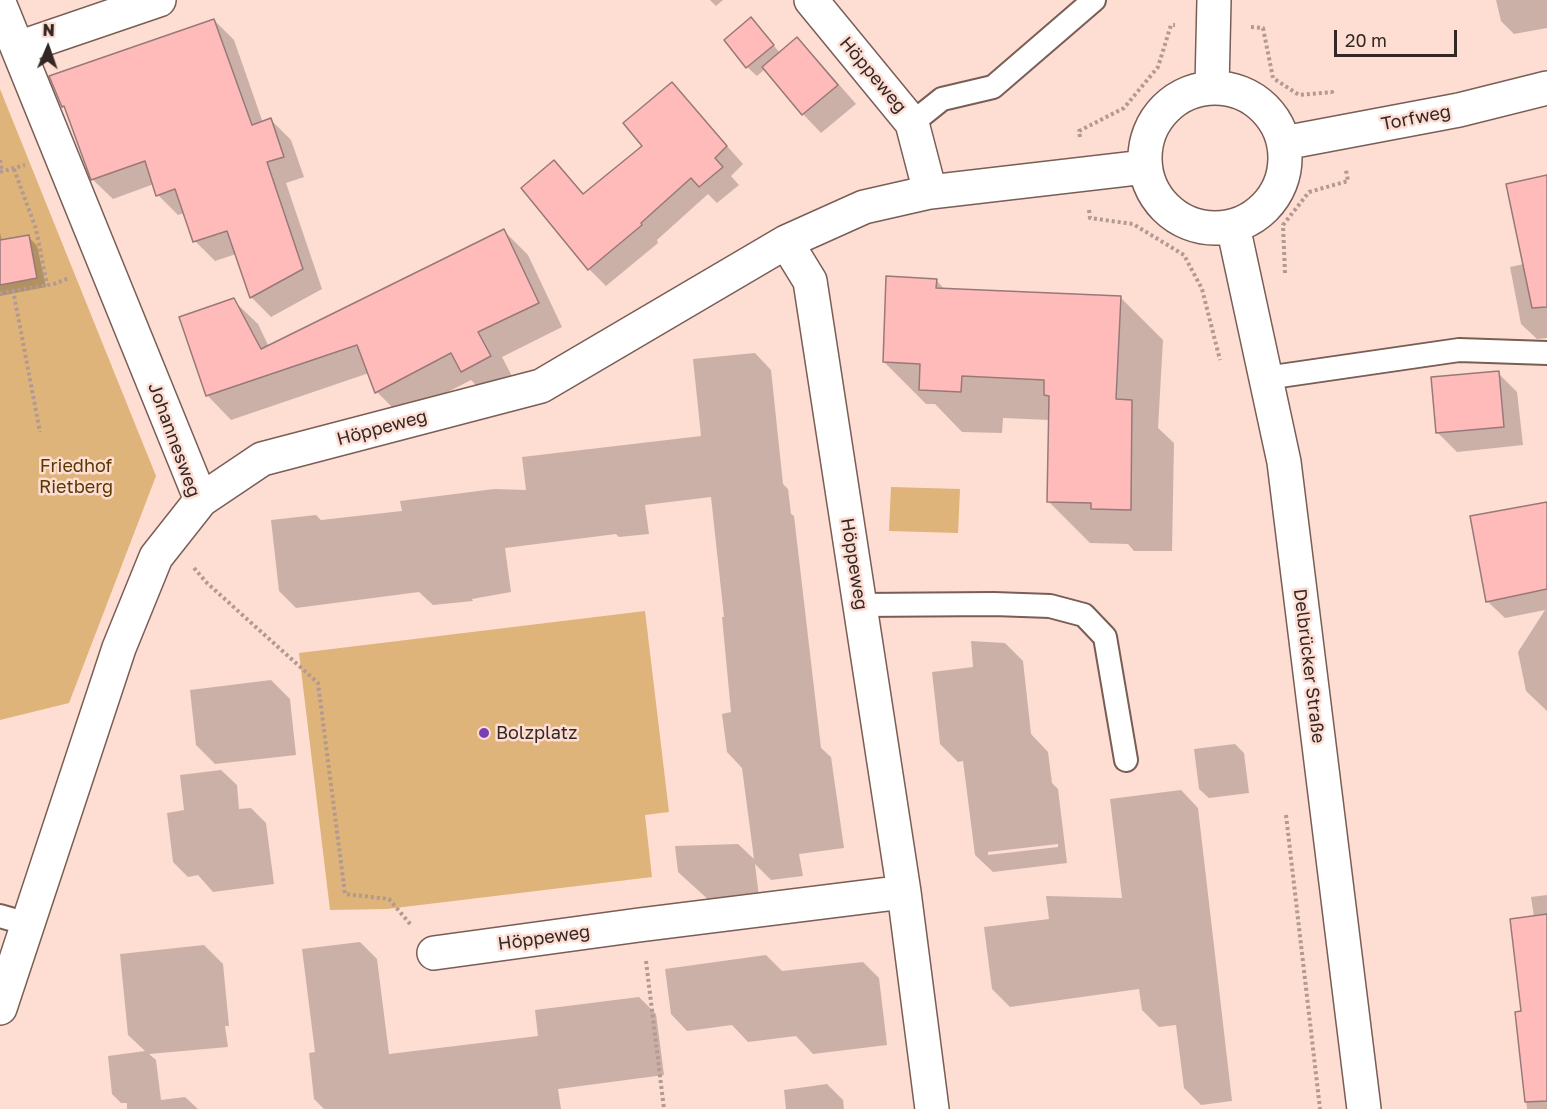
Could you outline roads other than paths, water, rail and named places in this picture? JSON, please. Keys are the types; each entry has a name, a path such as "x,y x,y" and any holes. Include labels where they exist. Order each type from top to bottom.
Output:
{"street":[{"path":"18,48 159,0"},
{"name":"Höppeweg","path":"810,0 912,123 930,192"},
{"path":"1212,87 1214,0"},
{"name":"Johannesweg","path":"0,5 201,500 156,557 119,648 14,920 0,1008"},
{"path":"1212,87 1232,89 1250,96 1266,108 1277,124 1284,143 1285,165 1280,186 1269,204 1252,217 1233,226 1209,228 1186,222 1166,209 1152,190 1145,167 1145,144 1154,122 1161,113 1169,104 1189,92 1212,87"},
{"name":"Torfweg","path":"1284,143 1458,110 1547,88"},
{"name":"Höppeweg","path":"201,500 262,459 541,386 786,242 864,207 930,192 1145,167"},
{"name":"Delbrücker Straße","path":"1233,226 1284,462 1364,1109"},
{"name":"Höppeweg","path":"786,242 810,281 904,892 932,1109"},
{"name":"Höppeweg","path":"434,953 904,892"}],"lane":[{"path":"912,123 942,99 993,87 1094,0"},
{"path":"1266,378 1459,350 1547,353"},
{"path":"860,605 1050,606 1084,615 1105,637 1126,760"}],"place":[{"name":"Bolzplatz","path":"484,733"}],"park label":[{"name":"Friedhof Rietberg","path":"76,476"}]}
